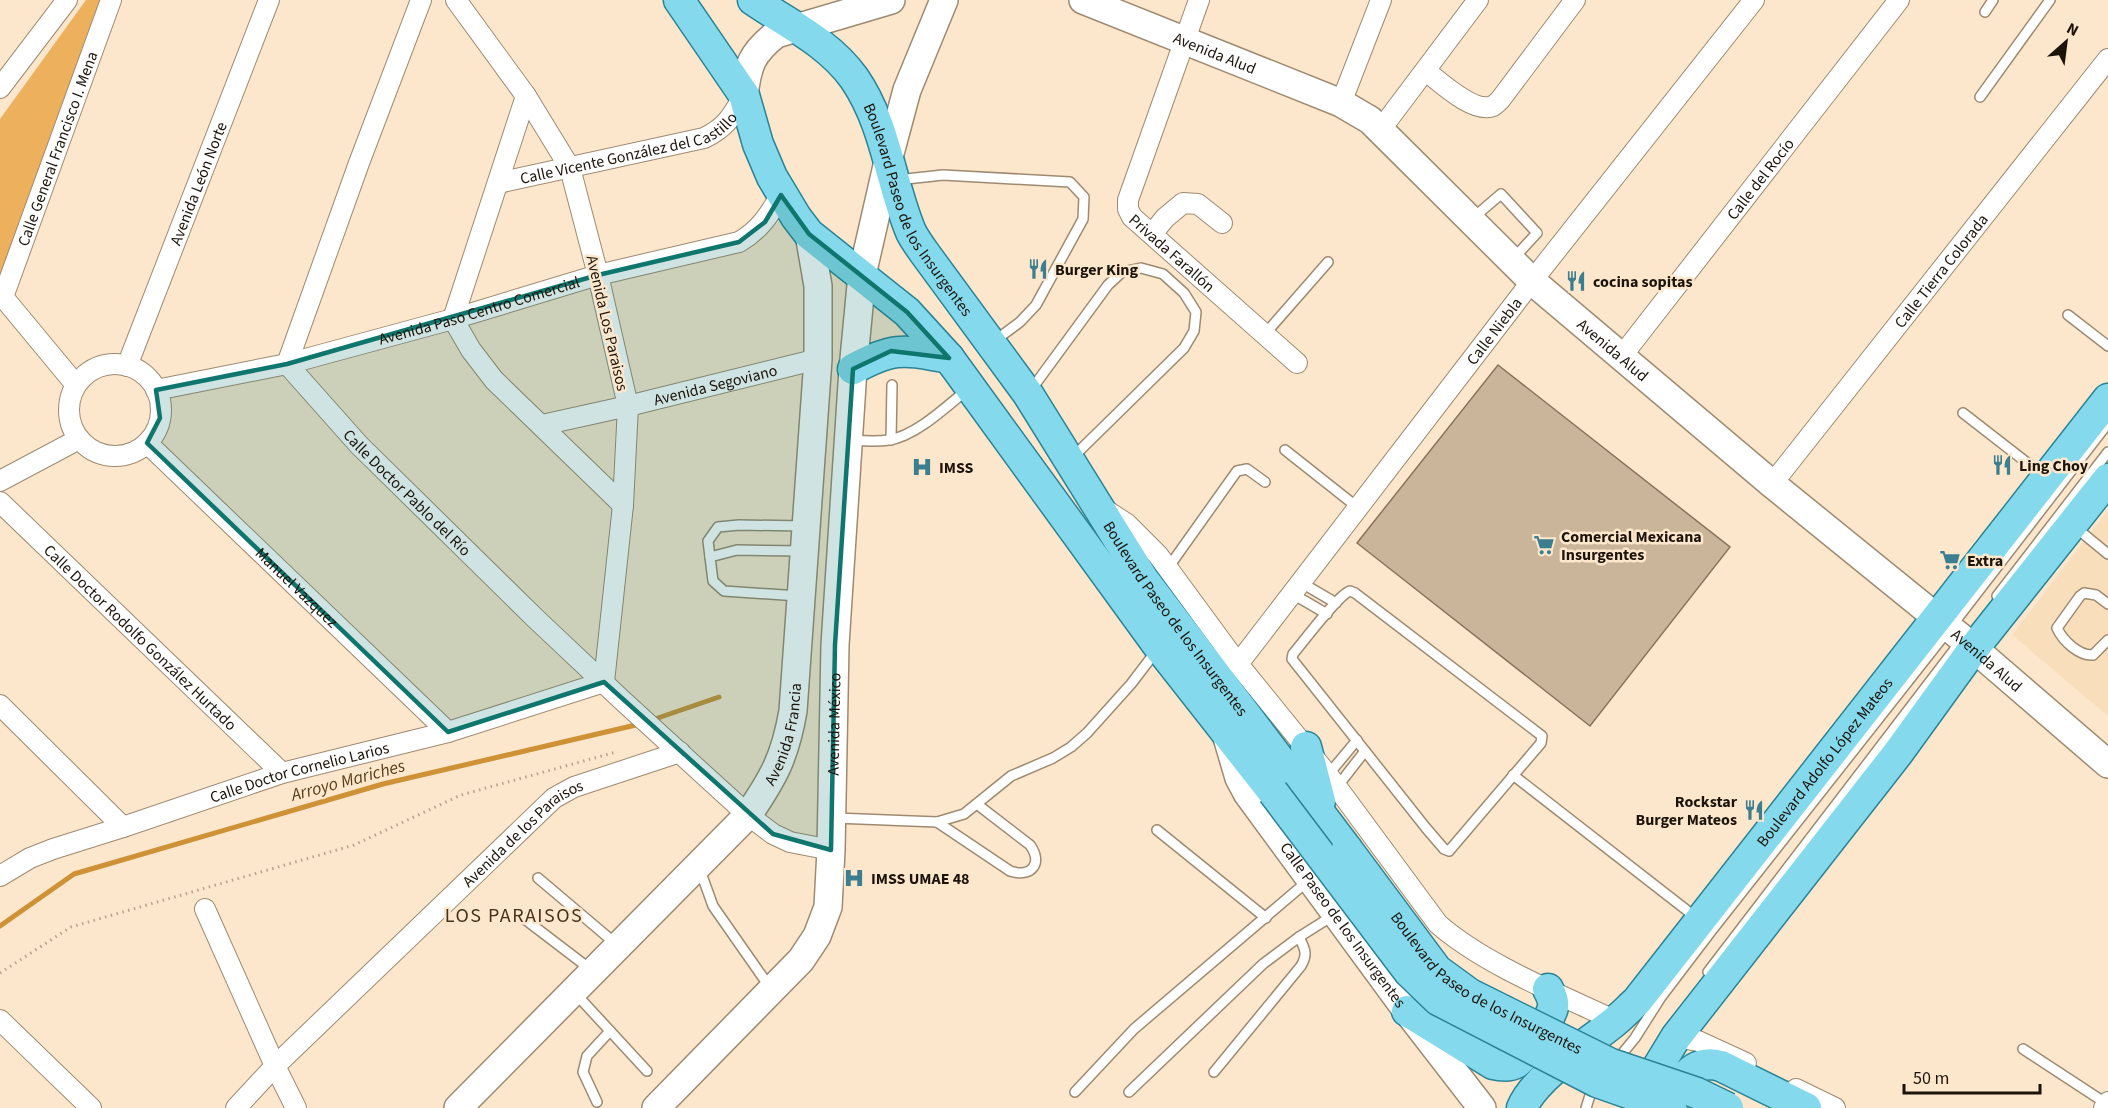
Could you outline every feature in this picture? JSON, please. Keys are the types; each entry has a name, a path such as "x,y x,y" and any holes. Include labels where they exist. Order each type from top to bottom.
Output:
{"main road":[{"name":"Boulevard Paseo de los Insurgentes","path":"679,0 744,94 758,144 772,177 781,195 809,234 907,312 950,358 1160,647 1409,972 1438,1000 1598,1082 1672,1108"},
{"name":"Boulevard Paseo de los Insurgentes","path":"753,0 798,27 828,50 854,78 873,113 912,234 1028,394 1143,579 1326,818 1437,970 1470,994 1611,1064 1697,1093 1728,1108"},
{"path":"853,369 874,357 891,351 909,351 950,358"},
{"name":"Boulevard Adolfo López Mateos","path":"1625,1104 1898,753 1959,632 2047,477 2108,399"},
{"name":"Boulevard Adolfo López Mateos","path":"1522,1108 1539,1085 1556,1068 1616,1021 1637,1001 1700,921 1959,632 2073,525 2108,479"},
{"path":"1306,747 1326,818"},
{"path":"1407,1011 1493,1064 1514,1065 1522,1059 1550,1015 1553,1002 1548,989"},
{"path":"1672,1108 1688,1073 1702,1064 1711,1062 1806,1108"}],"street":[{"path":"0,88 67,0"},
{"name":"Calle General Francisco I. Mena","path":"2,298 111,0"},
{"name":"Avenida León Norte","path":"127,366 269,0"},
{"path":"287,364 359,163 422,0"},
{"name":"Avenida Los Paraisos","path":"456,0 526,96 570,168 598,275 628,406 623,506 604,682"},
{"path":"744,94 748,69 764,44 776,34 891,0"},
{"name":"Avenida México","path":"656,1108 801,960 817,936 828,907 835,645 853,369 862,274 892,169 907,90 944,0"},
{"name":"Avenida Alud","path":"1083,0 1341,103 1381,129 1532,281 1772,484 1959,632 2108,764"},
{"name":"Privada Farallón","path":"1199,0 1128,200 1128,208 1132,217 1297,363"},
{"path":"1341,103 1381,0"},
{"path":"1381,129 1478,0"},
{"path":"1426,70 1469,103 1481,107 1492,106 1500,100 1575,0"},
{"name":"Calle Niebla","path":"1238,664 1532,281 1754,0"},
{"name":"Calle del Rocío","path":"1621,357 1899,0"},
{"name":"Calle Tierra Colorada","path":"1772,484 2108,59"},
{"name":"Calle Vicente González del Castillo","path":"498,183 704,138 717,132 728,123 744,94"},
{"path":"526,96 453,319 471,350 494,380 623,506"},
{"name":"Avenida Paso Centro Comercial","path":"156,390 287,364 453,319 598,275 739,242 753,234 765,222 781,195"},
{"path":"1152,234 1165,218 1183,203 1198,204 1222,223"},
{"name":"Avenida Francia","path":"458,1108 748,815 772,779 783,755 793,711 818,359 818,286 809,234"},
{"path":"2,298 76,385"},
{"name":"Avenida Segoviano","path":"542,425 818,359"},
{"path":"113,364 127,366 139,371 156,390 160,404 160,418 156,432 135,452 120,456 105,455 79,440 72,427 69,412 70,398 76,385 98,367 113,364"},
{"name":"Calle Doctor Pablo del Río","path":"287,364 359,445 623,701 748,815 773,834 790,842 831,850"},
{"path":"0,481 79,440"},
{"name":"Manuel Vazquez","path":"147,443 448,732"},
{"name":"Calle Doctor Rodolfo González Hurtado","path":"0,502 282,773"},
{"path":"1094,502 1127,524 1145,540 1168,568 1238,664 1306,747 1438,924 1458,942 1616,1021"},
{"name":"Calle Doctor Cornelio Larios","path":"0,876 30,858 52,849 282,773 448,732 604,682"},
{"path":"0,705 123,827"},
{"name":"Calle Paseo de los Insurgentes","path":"1225,730 1239,778 1247,793 1407,1011 1482,1108"},
{"name":"Avenida de los Paraisos","path":"236,1108 275,1066 554,798 574,787 680,752"},
{"path":"205,909 296,1108"},
{"path":"0,1020 92,1108"},
{"path":"1676,1037 1698,1041 1720,1050 1835,1108"}],"lane":[{"path":"1985,12 1993,0"},
{"path":"1980,97 2050,0"},
{"path":"892,169 943,175 1070,182 1084,197 1083,219 1036,305 1020,321 990,343"},
{"path":"1471,220 1501,194 1536,233 1511,260"},
{"path":"1265,334 1328,262"},
{"path":"1028,394 1108,285 1122,272 1141,268 1162,274 1184,293 1196,312 1194,331 1184,348 1069,461"},
{"path":"2068,315 2108,346"},
{"path":"891,440 892,385"},
{"path":"849,440 877,442 891,440 915,429 970,386"},
{"path":"1964,413 2047,477"},
{"path":"1702,981 1959,632 2108,423"},
{"path":"1285,450 1357,507"},
{"path":"1992,601 2108,452"},
{"path":"1168,568 1237,471 1247,469 1265,482"},
{"path":"801,596 724,591 713,581 708,541 718,527 739,525 806,539"},
{"path":"2073,525 2108,554"},
{"path":"710,557 737,550 806,539"},
{"path":"1295,587 1336,603"},
{"path":"1295,587 1327,614"},
{"path":"1347,592 1355,593 1542,736 1541,743 1449,851 1444,849 1292,659 1293,654 1336,603 1347,592"},
{"path":"2108,604 2096,595 2084,593 2057,628 2059,633 2086,656 2093,655 2108,640"},
{"path":"1586,1108 1591,1092 1635,1038 1668,987 1959,632"},
{"path":"832,818 937,822 964,814 978,805 1011,776 1053,758 1071,747 1087,733 1131,684 1160,647"},
{"path":"1332,781 1357,740"},
{"path":"1332,781 1365,751"},
{"path":"1513,775 1700,921"},
{"path":"937,822 1010,871 1021,874 1030,872 1036,864 1036,853 1030,845 978,805"},
{"path":"1158,830 1266,918"},
{"path":"699,865 713,906 764,979 775,987"},
{"path":"538,878 618,946"},
{"path":"1075,1092 1134,1029 1311,878"},
{"path":"518,914 593,972"},
{"path":"1129,1092 1263,964 1299,937 1336,914"},
{"path":"1214,1072 1301,966 1306,958 1306,950 1299,937"},
{"path":"573,991 647,1071"},
{"path":"597,1102 583,1072 587,1056 610,1031"},
{"path":"2023,1049 2106,1105"},
{"path":"1625,1104 1642,1063"}],"path":[{"path":"0,973 70,927 354,845 461,795 626,749"}],"highlighted area":[{"path":"781,195 809,234 907,312 949,358 891,351 853,369 835,645 831,850 773,834 604,682 448,732 147,443 160,418 156,390 287,364 598,275 739,242 765,222"}],"shaded area":[{"path":"86,0 108,0 0,289 0,119"},
{"path":"2108,510 2108,716 2012,635"}],"building":[{"name":"Comercial Mexicana Insurgentes","path":"1498,365 1730,547 1590,726 1357,543"}],"waterway":[{"name":"Arroyo Mariches","path":"652,720 719,697"},
{"name":"Arroyo Mariches","path":"0,926 74,874 383,784 640,724"}],"place":[{"name":"Burger King","path":"1038,269"},
{"name":"cocina sopitas","path":"1576,281"},
{"name":"Ling Choy","path":"2002,465"},
{"name":"IMSS","path":"922,467"},
{"name":"Comercial Mexicana Insurgentes","path":"1544,545"},
{"name":"Extra","path":"1950,560"},
{"name":"Rockstar Burger Mateos","path":"1754,810"},
{"name":"IMSS UMAE 48","path":"854,878"}],"district":[{"name":"LOS PARAISOS","path":"514,915"}]}
